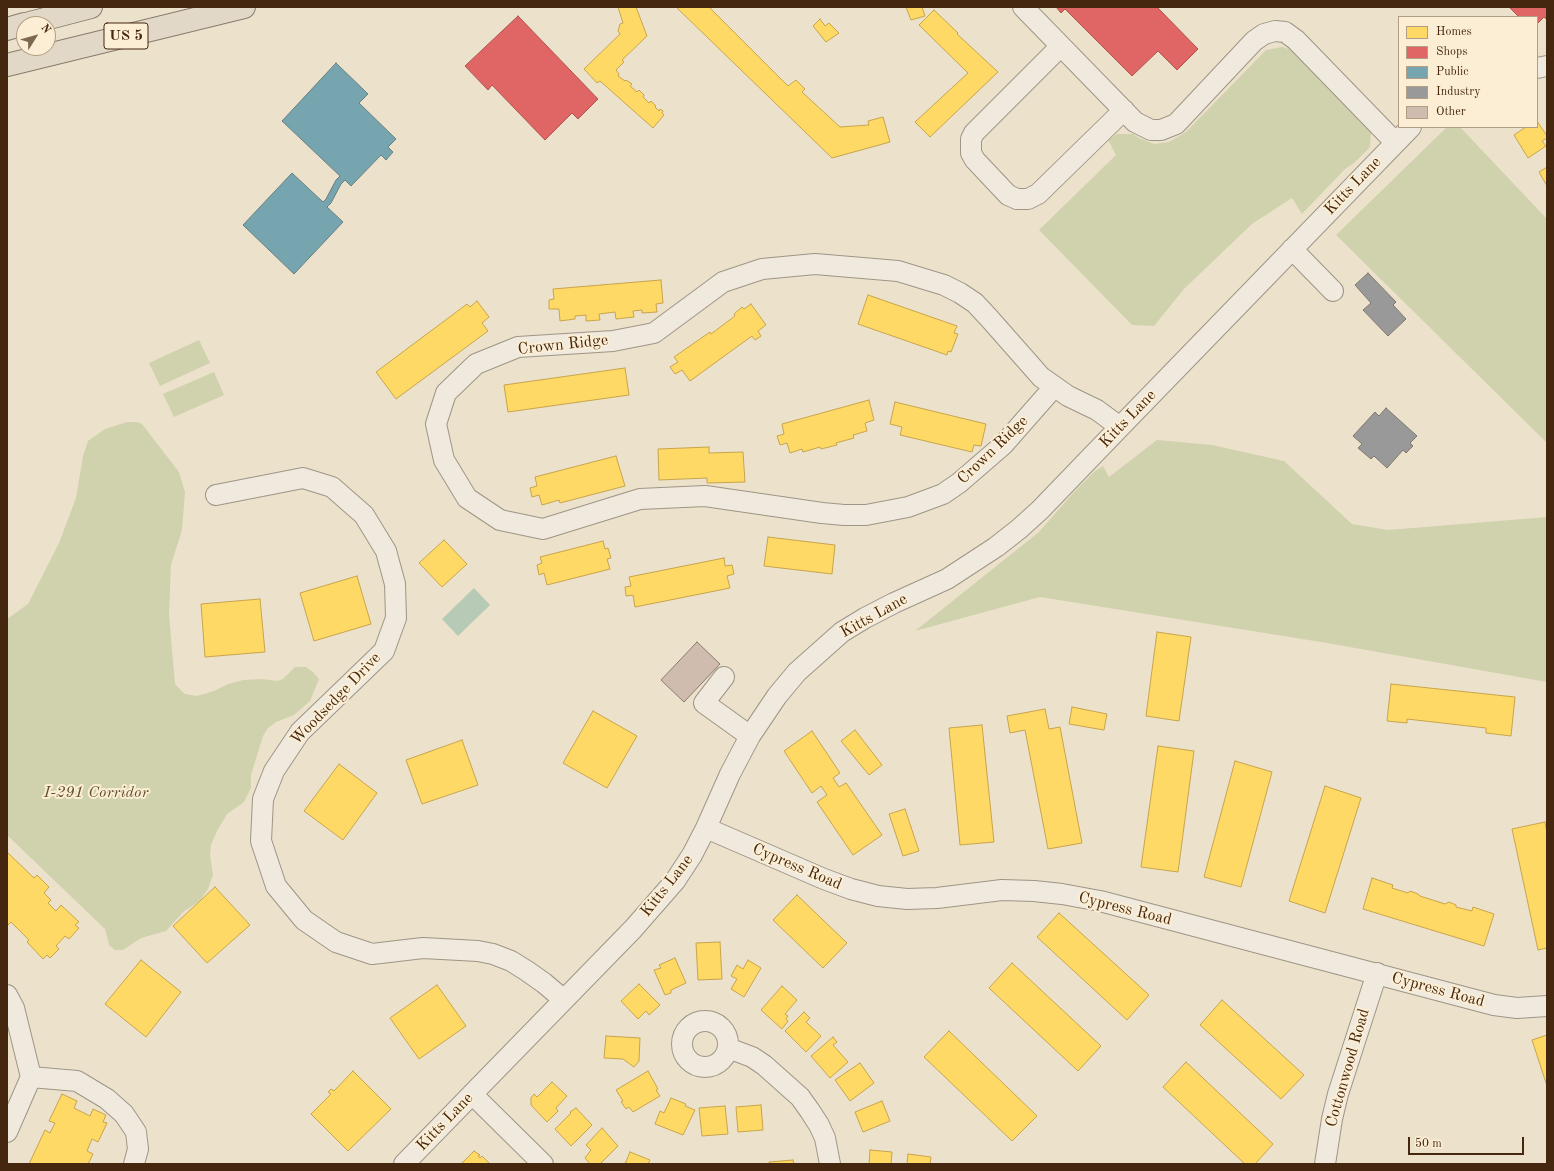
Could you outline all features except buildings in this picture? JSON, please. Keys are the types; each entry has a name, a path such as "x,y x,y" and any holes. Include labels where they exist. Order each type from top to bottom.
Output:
{"highway":[{"name":"US 5","path":"56,16 91,7"},
{"name":"US 5","path":"7,66 244,7"}],"street":[{"path":"1023,7 1135,122 1151,130 1161,130 1176,124 1254,41 1264,34 1275,31 1285,32 1296,40 1395,142"},
{"path":"1061,46 974,133 971,139 971,153 975,160 1008,195 1017,199 1028,199 1038,194 1124,110"},
{"name":"Kitts Lane","path":"404,1164 633,929 675,881 692,855 706,828 730,774 750,736 777,696 797,672 842,632 865,618 948,579 996,547 1019,529 1040,510 1410,128"},
{"path":"1292,249 1333,291"},
{"name":"Crown Ridge","path":"1054,387 1002,445 958,484 943,494 908,507 866,515 822,513 705,496 640,499 543,528 500,520 467,498 444,460 436,424 446,393 476,364 518,347 613,340 654,334 723,282 762,269 815,264 898,271 944,285 960,293 975,304 1006,336 1029,365 1041,377 1054,387 1097,410 1120,427"},
{"name":"Woodsedge Drive","path":"216,495 303,478 332,487 364,515 386,551 395,584 396,618 384,651 300,732 274,771 263,799 261,841 276,886 304,920 336,942 372,954 423,948 478,950 511,961 544,983 564,1000"},
{"path":"724,677 704,703 750,736"},
{"name":"Cypress Road","path":"706,828 824,879 851,889 878,896 907,899 937,898 1002,890 1062,894 1100,901 1494,1005 1517,1008 1547,1006"},
{"name":"Cottonwood Road","path":"1325,1164 1331,1125 1338,1094 1377,974"},
{"path":"7,995 14,1008 31,1077 7,1132"},
{"path":"728,1048 752,1057 764,1065 800,1097 819,1125 824,1138 830,1164"},
{"path":"31,1077 77,1081 107,1099 124,1114 136,1132 138,1149 134,1164"},
{"path":"472,1094 543,1164"}],"green space":[{"path":"1282,47 1292,50 1366,122 1371,133 1370,147 1354,163 1345,169 1302,214 1292,198 1252,224 1184,289 1154,326 1132,325 1039,230 1116,155 1108,140 1117,134 1133,134 1154,144 1169,142 1186,132 1266,50"},
{"path":"1446,128 1461,128 1547,219 1547,443 1336,235"},
{"path":"199,340 210,363 160,386 149,363"},
{"path":"214,372 224,395 174,417 163,394"},
{"name":"I-291 Corridor","path":"127,422 137,422 142,424 179,472 185,492 182,530 171,565 169,614 175,684 185,694 197,696 243,680 262,679 278,681 283,679 295,667 306,667 319,679 310,701 294,715 276,722 268,728 263,736 251,775 251,788 244,802 227,814 211,845 210,854 213,875 208,889 201,899 183,912 166,931 141,938 123,950 115,950 109,945 105,929 7,835 7,619 28,604 59,543 76,498 83,456 88,441 105,429"},
{"path":"1157,440 1212,445 1284,461 1352,524 1388,530 1547,517 1547,682 1327,643 1040,597 915,631 1039,532 1073,493 1095,471 1103,466 1109,477"}],"shaded area":[{"path":"474,588 490,605 458,636 442,619"}]}
